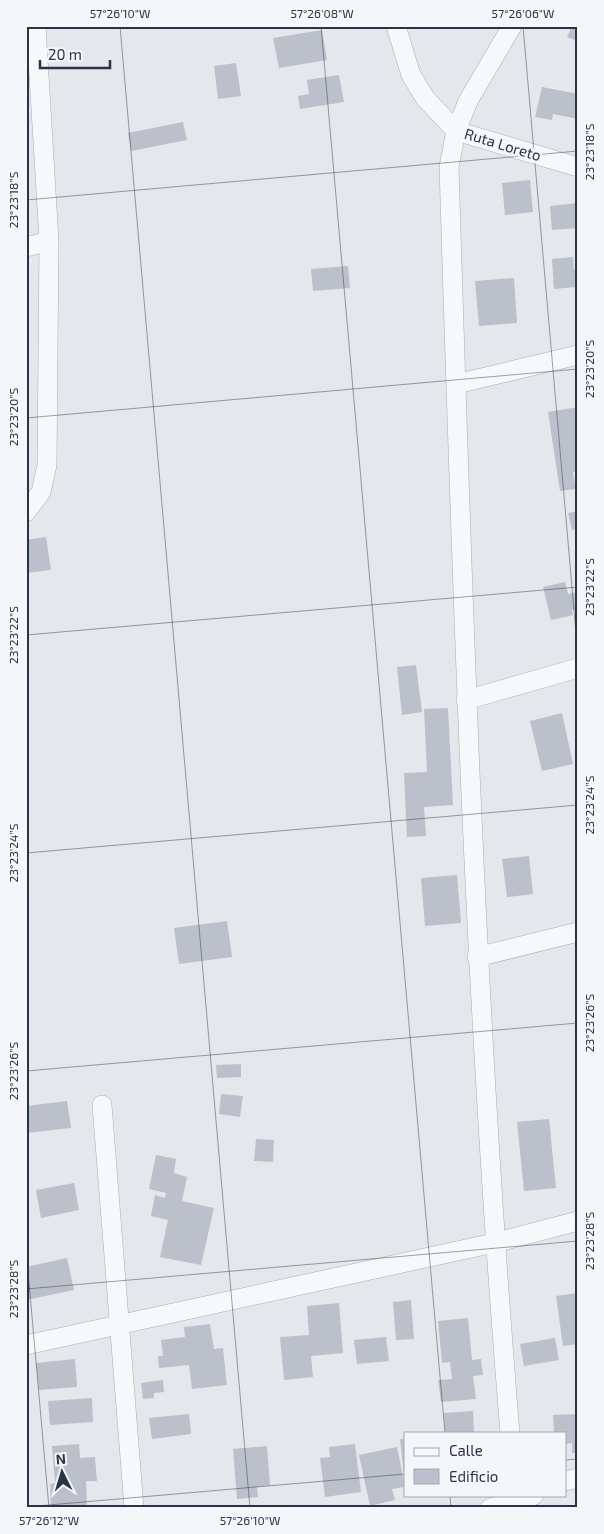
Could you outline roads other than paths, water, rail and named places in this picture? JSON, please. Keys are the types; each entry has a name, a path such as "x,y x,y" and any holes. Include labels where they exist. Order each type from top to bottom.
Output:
{"street":[{"path":"26,512 41,492 47,465 49,241 36,26"},
{"path":"396,26 411,75 425,98 456,130"},
{"path":"510,1432 494,1243 477,957 466,700 449,167 456,130 468,101 512,26"},
{"name":"Ruta Loreto","path":"456,130 578,166"},
{"path":"26,247 49,241"},
{"path":"456,384 578,355"},
{"path":"466,700 578,668"},
{"path":"477,957 578,932"},
{"path":"102,1105 134,1508"},
{"path":"26,1345 494,1243 578,1221"},
{"path":"490,1508 528,1500"}]}
